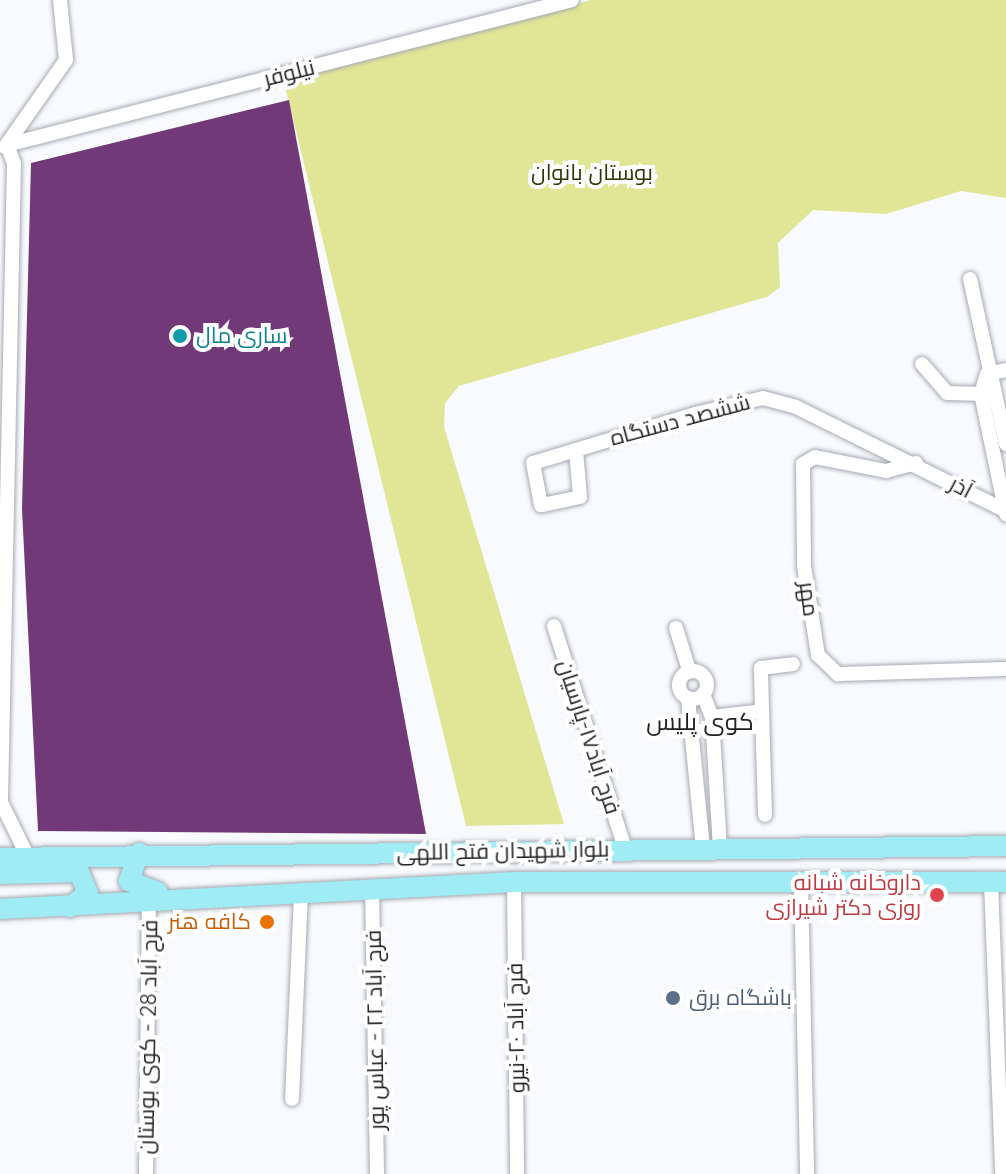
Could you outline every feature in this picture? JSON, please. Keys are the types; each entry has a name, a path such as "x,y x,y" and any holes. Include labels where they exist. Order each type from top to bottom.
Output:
{"main road":[{"name":"بلوار شهیدان فتح اللهی","path":"0,858 139,853 1006,846"},
{"path":"139,853 129,881 144,893 249,894"},
{"path":"0,874 79,872 88,893 70,907"},
{"name":"بلوار شهیدان فتح اللهی","path":"0,909 372,887 514,882 998,882"}],"street":[{"path":"28,857 1,802 3,470 14,163 4,149 66,60 60,0"},
{"name":"نیلوفر","path":"4,149 572,0"},
{"path":"970,279 1006,513"},
{"path":"922,364 947,393 988,394"},
{"path":"987,374 1006,370"},
{"path":"988,394 1006,444"},
{"name":"ششصد دستگاه","path":"576,450 580,497 541,505 531,465 576,450 763,398 916,463"},
{"name":"مهر","path":"916,463 886,471 815,457 803,464 804,566 818,655 838,674 1006,669"},
{"name":"آذر","path":"916,463 1006,513"},
{"name":"فرح آباد۱۷-پارسیان","path":"554,626 625,849"},
{"path":"676,628 689,670 708,683 695,696"},
{"path":"765,815 761,668 793,664"},
{"path":"689,670 679,688 695,696 712,717 711,848"},
{"path":"695,696 711,848"},
{"path":"712,717 762,711"},
{"name":"فرح آباد ۲۰-نیرو","path":"514,882 517,1174"},
{"path":"801,882 807,1174"},
{"path":"998,882 1002,1174"},
{"name":"فرح آباد ۲۲ - عباس پور","path":"372,887 377,1174"},
{"path":"292,1099 301,891"},
{"name":"فرح آباد 28 - کوی بوستان","path":"146,1174 149,900"}],"green space":[{"name":"بوستان بانوان","path":"591,0 1006,0 1006,198 961,191 886,214 813,210 778,243 780,287 767,297 459,386 445,403 444,427 564,824 466,826 284,82"}],"building":[{"name":"ساری مال","path":"289,100 426,834 38,831 22,509 31,163"}],"place":[{"name":"ساری مال","path":"180,336"},
{"name":"داروخانه شبانه روزی دکتر شیرازی","path":"937,895"},
{"name":"کافه هنر","path":"267,922"},
{"name":"باشگاه برق","path":"673,998"}],"district":[{"name":"کوی پلیس","path":"700,722"}]}
